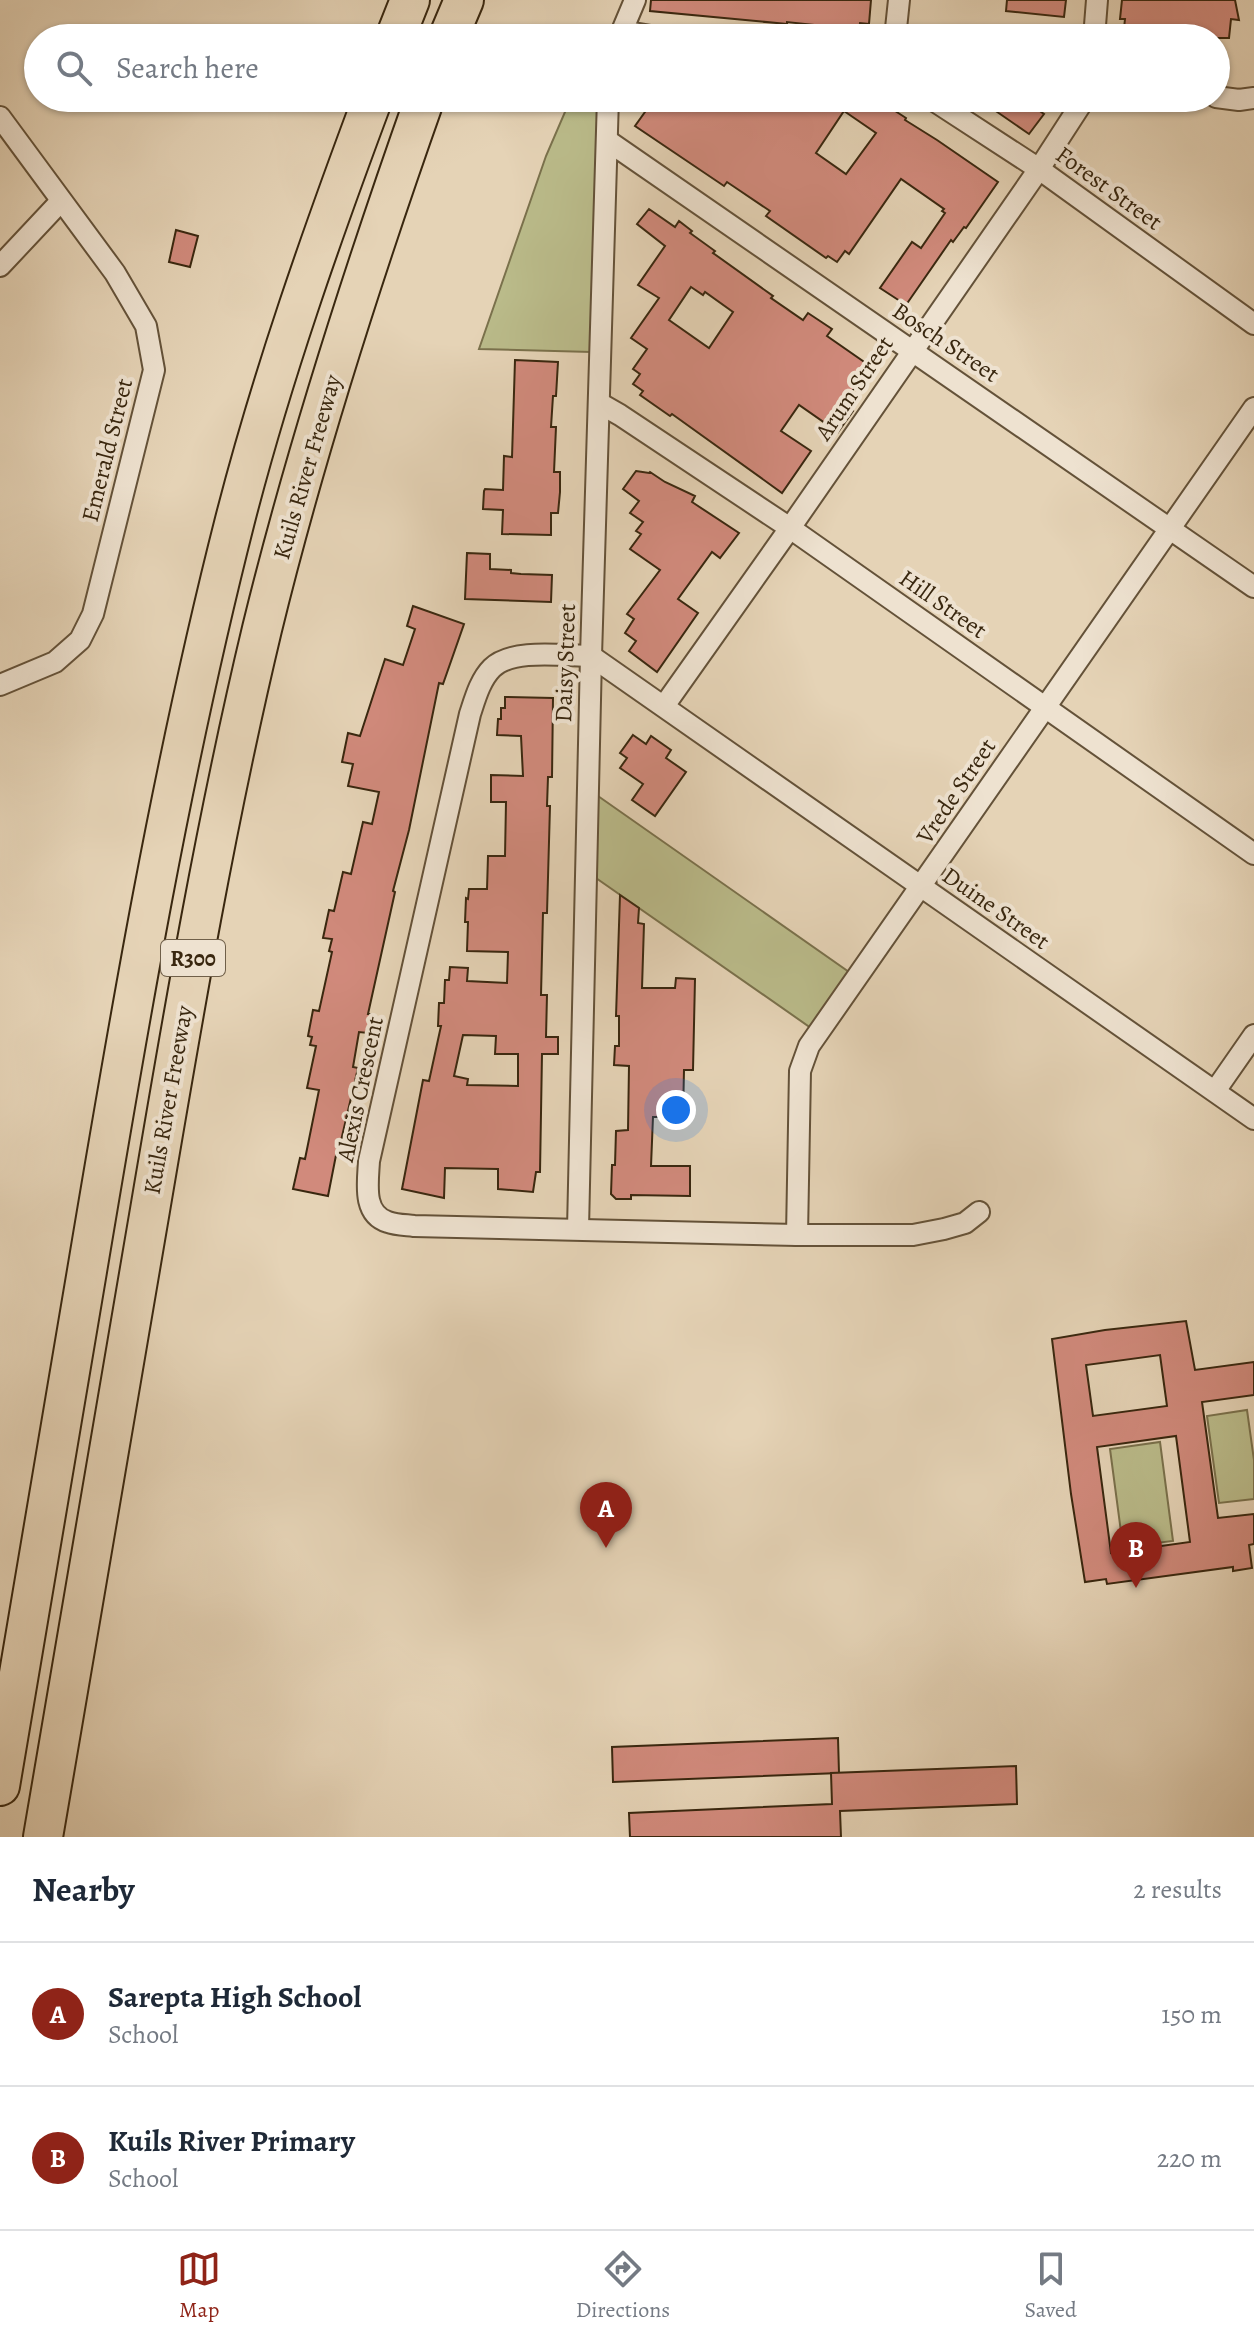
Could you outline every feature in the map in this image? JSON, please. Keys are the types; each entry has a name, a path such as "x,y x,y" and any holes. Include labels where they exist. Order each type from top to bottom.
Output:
{"highway":[{"path":"401,24 410,0"},
{"path":"454,24 464,0"},
{"name":"R300","path":"0,1786 122,1063 187,725 236,518 282,354 368,112"},
{"name":"Kuils River Freeway","path":"43,1837 193,958 236,744 290,521 385,209 420,112"}],"street":[{"path":"624,24 635,0"},
{"path":"896,24 899,0"},
{"path":"1095,24 1097,0"},
{"path":"1230,99 1254,98"},
{"name":"Daisy Street","path":"578,1229 608,112"},
{"name":"Forest Street","path":"951,112 1039,169 1254,324"},
{"name":"Arum Street","path":"664,706 1076,112"},
{"name":"Emerald Street","path":"0,117 115,273 146,326 154,370 93,614 80,640 55,662 0,685"},
{"name":"Bosch Street","path":"608,141 1254,587"},
{"path":"0,266 61,201"},
{"name":"Hill Street","path":"599,403 790,528 1254,854"},
{"name":"Vrede Street","path":"797,1235 800,1071 809,1046 1254,408"},
{"name":"Alexis Crescent","path":"591,656 513,656 492,668 479,688 470,714 369,1161 367,1191 372,1210 386,1222 414,1226 797,1235 913,1235 965,1223 979,1212"},
{"name":"Duine Street","path":"591,656 1254,1119"},
{"path":"1215,1091 1254,1035"}],"green space":[{"path":"565,112 598,112 591,352 479,349 546,156"},
{"path":"598,796 849,972 811,1028 596,878"},
{"path":"1247,1410 1254,1460 1254,1499 1219,1503 1207,1416"},
{"path":"1160,1442 1173,1541 1123,1547 1110,1449"}],"building":[{"path":"651,0 871,0 869,24 787,24 650,11"},
{"path":"1007,0 1066,0 1064,17 1006,11"},
{"path":"1122,0 1235,0 1239,20 1231,19 1230,28 1230,24 1124,24 1125,19 1120,19"},
{"path":"645,112 843,112 816,153 846,174 876,133 845,112 897,112 998,182 966,228 953,242 951,240 906,305 880,288 912,242 921,248 945,213 942,211 944,209 901,179 849,254 845,251 837,262 828,256 826,258 766,216 770,211 727,182 724,186 635,126"},
{"path":"997,112 1044,114 1029,134"},
{"path":"649,209 675,227 679,221 715,251 713,253 773,296 771,298 803,320 808,313 832,329 827,336 870,366 843,404 853,411 838,432 799,405 781,431 811,451 782,493 672,414 670,416 640,395 643,391 633,384 640,374 633,369 647,349 631,338 659,298 638,285 665,246 637,224","holes":["691,287 703,295 705,292 733,312 709,348 669,320"]},
{"path":"176,230 198,236 190,267 169,262"},
{"path":"515,360 558,362 551,427 556,427 554,472 560,472 560,492 558,513 551,513 551,535 502,534 503,510 483,509 485,489 503,490 504,456 512,457"},
{"path":"636,471 650,472 695,496 692,502 739,533 720,558 712,552 678,599 698,613 657,672 629,651 636,641 625,633 634,619 627,614 660,570 630,549 641,534 636,531 643,522 630,513 639,501 623,489"},
{"path":"467,553 490,554 490,569 552,575 551,602 465,599"},
{"path":"413,606 464,624 443,684 439,683 368,1014 372,1014 368,1033 359,1032 353,1067 358,1068 328,1196 293,1189 300,1158 305,1159 319,1090 307,1088 316,1046 310,1045 312,1037 308,1036 313,1010 319,1011 332,952 329,951 332,939 323,938 329,910 334,911 343,872 351,874 363,822 372,824 379,792 348,786 353,764 342,762 348,733 360,736 385,659 403,665 415,629 407,626"},
{"path":"505,697 553,698 552,777 548,777 547,806 550,806 547,913 543,913 541,995 547,995 546,1037 558,1037 558,1054 542,1054 540,1172 536,1172 533,1192 498,1189 498,1169 445,1168 444,1198 402,1189 423,1080 429,1081 441,1026 438,1026 439,1003 444,1003 445,980 449,980 450,967 468,968 467,981 507,983 508,952 467,951 468,922 465,922 469,889 487,889 488,856 505,856 506,802 491,802 491,775 523,776 521,736 497,735 501,708 505,708","holes":["463,1035 496,1036 495,1054 518,1054 518,1086 467,1085 468,1079 454,1076"]},
{"path":"633,735 646,744 651,736 671,750 666,758 686,772 655,816 632,800 643,784 620,768 627,758 620,753"},
{"path":"620,895 639,908 638,923 644,924 642,988 675,988 676,978 695,979 693,1070 684,1070 683,1117 653,1117 651,1166 690,1166 690,1196 631,1195 631,1199 616,1199 611,1194 616,1131 628,1130 629,1066 614,1065 615,1046 619,1046 619,1016 616,1016"},
{"path":"1186,1321 1195,1370 1254,1362 1254,1395 1202,1402 1218,1518 1254,1514 1254,1544 1249,1545 1252,1568 1233,1571 1233,1567 1107,1584 1106,1579 1085,1582 1052,1339","holes":["1160,1355 1167,1406 1093,1416 1086,1365","1176,1436 1190,1542 1111,1553 1097,1447"]},
{"path":"838,1738 839,1773 613,1782 612,1747"},
{"path":"1016,1766 1017,1804 840,1811 841,1837 630,1837 629,1813 832,1804 831,1773"}],"place":[{"name":"Sarepta High School","path":"606,1548"},
{"name":"Kuils River Primary","path":"1136,1588"}]}
